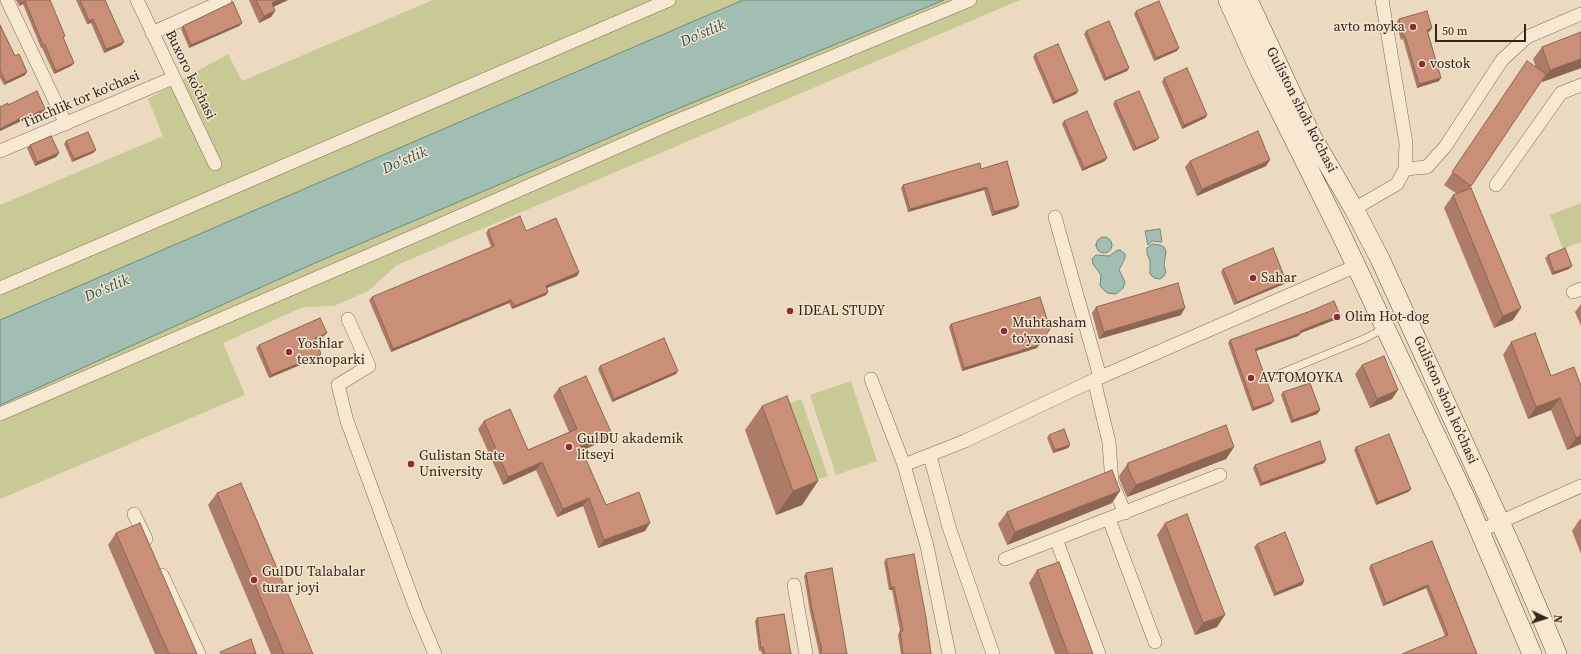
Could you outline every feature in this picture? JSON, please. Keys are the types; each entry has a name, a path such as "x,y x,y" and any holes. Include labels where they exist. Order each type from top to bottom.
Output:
{"main road":[{"name":"Guliston shoh ko'chasi","path":"1228,0 1260,71 1341,234 1460,486 1532,654"},
{"name":"Guliston shoh ko'chasi","path":"1248,0 1312,138 1354,209 1380,259 1433,372 1515,555 1557,654"}],"street":[{"path":"7,0 66,124"},
{"name":"Buxoro ko'chasi","path":"137,0 215,164"},
{"path":"152,33 225,0"},
{"path":"0,288 669,0"},
{"path":"0,414 443,224 674,122 970,0"},
{"path":"1354,209 1397,184 1405,169 1406,143 1382,0"},
{"path":"1405,169 1427,167 1445,147 1502,60 1527,37 1581,14"},
{"name":"Tinchlik tor ko'chasi","path":"0,151 173,78"},
{"path":"1496,185 1561,93 1581,86"},
{"path":"1055,217 1097,378 1109,442 1112,483 1125,513"},
{"path":"904,465 965,442 1097,378 1356,266"},
{"path":"348,319 369,366 338,385 352,435 416,609 435,654"},
{"path":"871,379 904,465 927,546 949,654"},
{"path":"930,456 949,526 993,654"},
{"path":"1005,559 1220,475"},
{"path":"1480,531 1581,486"},
{"path":"134,514 150,549"},
{"path":"1109,519 1155,642"},
{"path":"1056,539 1099,654"},
{"path":"156,563 198,654"},
{"path":"794,585 806,654"}],"lane":[{"path":"1274,376 1366,338 1385,327"}],"green space":[{"path":"433,0 1020,0 397,265 368,291 334,306 303,307 223,343 245,395 0,499 0,205 163,136 148,99 228,54 242,81"},
{"path":"1581,203 1581,242 1563,249 1550,215"},
{"path":"851,381 877,461 836,475 810,395"},
{"path":"801,399 828,476 807,483 780,407"}],"water":[{"name":"Do'stlik","path":"743,0 944,0 660,116 315,263 0,405 0,320"},
{"path":"1160,229 1162,242 1152,241 1148,245 1145,231"},
{"path":"1101,237 1107,237 1112,242 1110,251 1107,253 1101,253 1096,248 1096,242"},
{"path":"1152,244 1164,247 1166,251 1164,265 1166,272 1160,279 1154,278 1150,274 1150,261 1147,254 1147,248"},
{"path":"1120,250 1125,254 1125,258 1119,270 1125,282 1123,288 1116,294 1107,293 1100,286 1101,275 1093,264 1092,259 1096,255 1109,256"}],"building":[{"path":"20,0 50,0 65,36 63,37 74,63 56,71 45,45 43,45 25,1 21,3"},
{"path":"80,0 105,0 124,42 106,49 93,19 89,21"},
{"path":"256,0 279,0 272,3 275,11 264,16"},
{"path":"1159,1 1179,48 1156,58 1136,11"},
{"path":"233,2 242,23 191,45 183,26"},
{"path":"1427,11 1432,28 1427,30 1441,78 1419,84 1399,19"},
{"path":"1109,21 1129,68 1106,78 1086,31"},
{"path":"0,25 15,56 19,54 27,72 6,82 0,70"},
{"path":"1581,32 1581,59 1550,70 1542,47"},
{"path":"1058,44 1078,91 1055,101 1035,54"},
{"path":"1527,61 1546,74 1471,186 1452,172"},
{"path":"1187,68 1207,115 1184,125 1164,78"},
{"path":"37,91 45,109 24,119 23,117 0,129 0,107 8,103 8,105"},
{"path":"1139,91 1159,138 1136,148 1115,101"},
{"path":"1087,111 1107,158 1084,168 1064,121"},
{"path":"1258,131 1270,160 1202,189 1190,161"},
{"path":"88,132 96,150 74,159 66,141"},
{"path":"51,136 59,153 37,162 30,145"},
{"path":"1007,161 1019,205 994,212 987,187 910,209 903,185 980,163 981,169"},
{"path":"1471,188 1521,308 1503,316 1453,195"},
{"path":"520,216 526,231 556,218 579,272 546,286 548,292 514,306 511,300 393,349 372,297 494,246 488,230"},
{"name":"Sahar","path":"1273,248 1286,281 1237,302 1223,269"},
{"path":"1565,248 1572,266 1554,272 1548,255"},
{"path":"1178,283 1185,308 1104,332 1096,307"},
{"path":"1040,297 1050,329 1039,345 964,368 951,324"},
{"name":"AVTOMOYKA","path":"1334,301 1340,315 1300,331 1301,333 1255,349 1274,401 1254,408 1230,340"},
{"path":"320,318 327,333 315,338 321,354 271,375 259,345"},
{"path":"1535,333 1551,376 1574,367 1581,386 1581,435 1576,438 1560,398 1536,407 1511,342"},
{"path":"664,338 678,371 614,399 600,366"},
{"path":"1384,356 1398,390 1377,399 1362,365"},
{"path":"586,376 611,432 580,446 606,505 639,492 650,523 604,540 589,498 563,509 542,462 508,477 484,421 510,409 528,450 577,429 559,388"},
{"path":"1310,383 1320,410 1293,420 1283,392"},
{"path":"787,396 818,481 793,491 762,406"},
{"path":"1226,425 1234,447 1136,485 1128,469 1128,463"},
{"path":"1064,429 1070,445 1055,450 1049,435"},
{"path":"1389,434 1411,489 1378,502 1356,447"},
{"path":"1320,441 1326,460 1262,483 1255,465"},
{"path":"1112,470 1120,491 1015,532 1007,512"},
{"path":"241,483 313,654 284,654 217,493"},
{"path":"1187,514 1225,615 1203,623 1165,523"},
{"path":"140,523 197,654 169,654 116,533"},
{"path":"1285,532 1304,581 1276,593 1257,544"},
{"path":"1432,541 1477,654 1402,654 1448,635 1428,585 1386,603 1371,565"},
{"path":"914,554 931,654 903,654 900,631 903,631 894,587 891,587 886,559"},
{"path":"1059,562 1093,654 1068,654 1037,570"},
{"path":"832,568 847,654 821,654 820,652 822,651 812,609 806,573"},
{"path":"784,614 791,654 765,654 763,647 761,648 757,618"},
{"path":"251,639 256,654 221,654 220,652"}],"place":[{"name":"avto moyka","path":"1413,27"},
{"name":"vostok","path":"1422,64"},
{"name":"Sahar","path":"1253,278"},
{"name":"IDEAL STUDY","path":"790,311"},
{"name":"Olim Hot-dog","path":"1337,317"},
{"name":"Muhtasham to'yxonasi","path":"1004,331"},
{"name":"Yoshlar texnoparki","path":"289,352"},
{"name":"AVTOMOYKA","path":"1251,378"},
{"name":"GulDU akademik litseyi","path":"569,447"},
{"name":"Gulistan State University","path":"411,464"},
{"name":"GulDU Talabalar turar joyi","path":"254,580"}]}
